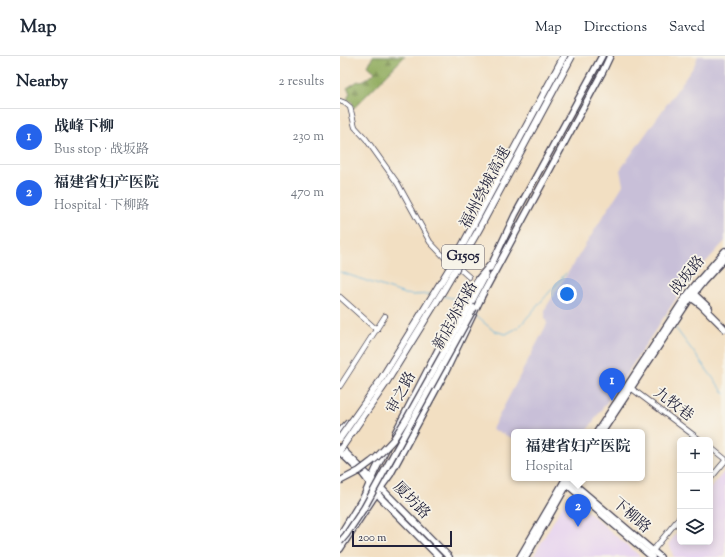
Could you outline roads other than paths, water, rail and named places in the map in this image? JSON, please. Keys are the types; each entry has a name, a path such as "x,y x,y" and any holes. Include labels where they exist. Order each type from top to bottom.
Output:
{"highway":[{"name":"福州绕城高速","path":"340,438 378,384 454,261 564,56"},
{"name":"福州绕城高速","path":"340,450 386,383 443,291 478,231 572,56"},
{"path":"340,432 378,384"}],"main road":[{"name":"新店外环路","path":"340,542 364,508 471,306 515,215 602,56"},
{"name":"新店外环路","path":"340,481 359,471 376,458 393,440 407,418 471,306 481,298 610,56"},
{"path":"603,71 614,56"},
{"name":"战坂路","path":"668,327 691,294 725,251"},
{"name":"战坂路","path":"691,294 725,258"},
{"path":"691,294 704,302 725,324"},
{"path":"691,294 725,329"},
{"name":"审之路","path":"340,535 364,496 378,464 459,309 471,306 471,318 446,371 390,475 340,549"},
{"path":"604,429 668,327"},
{"path":"599,429 668,327"},
{"name":"厦坊路","path":"340,450 379,490 449,557"},
{"path":"520,557 567,481"},
{"path":"526,557 567,481"},
{"name":"下柳路","path":"569,481 651,554 660,557"},
{"name":"厦坊路","path":"379,490 381,498 439,557"}],"street":[{"path":"340,101 350,107 355,127 398,184 430,242 448,261 469,277"},
{"path":"340,297 376,330"},
{"path":"340,386 385,316"},
{"name":"九牧巷","path":"631,388 696,437"},
{"path":"713,450 725,460 713,476"},
{"path":"651,554 677,521"}],"waterway":[{"path":"340,272 405,294 430,294"},
{"path":"475,315 494,331 506,334 519,327 566,273"},
{"path":"443,296 456,299 460,303"},
{"path":"666,315 669,319"},
{"path":"674,326 725,394"}],"place":[{"name":"战峰下柳","path":"612,401"},
{"name":"福建省妇产医院","path":"578,527"}]}
